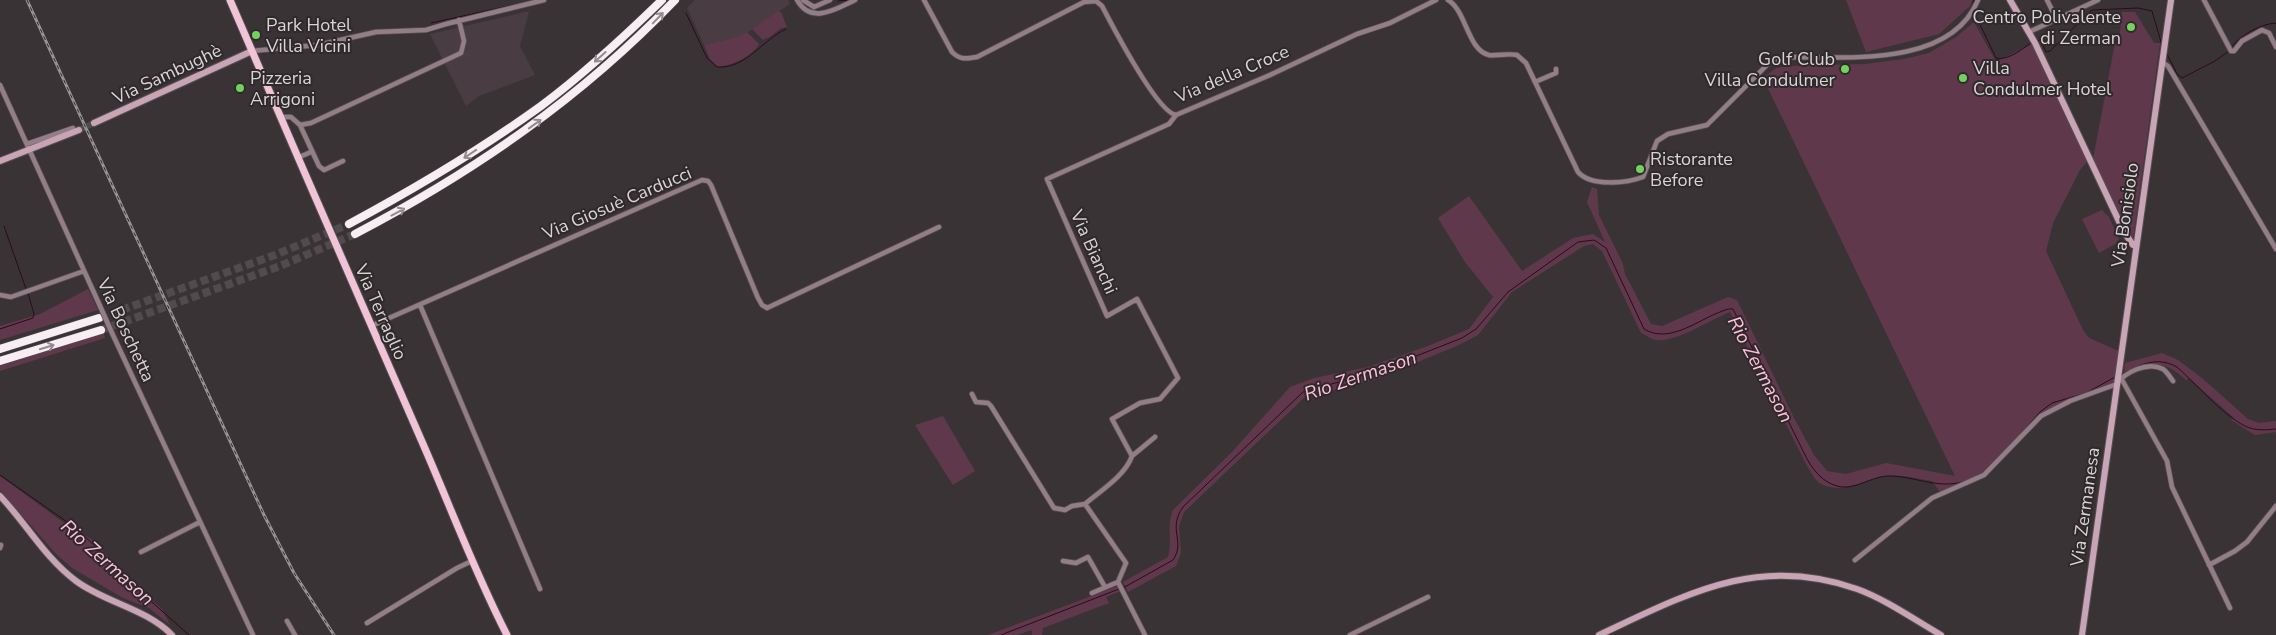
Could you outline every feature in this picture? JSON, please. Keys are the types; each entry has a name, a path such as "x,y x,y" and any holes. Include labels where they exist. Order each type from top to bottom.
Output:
{"highway":[{"path":"349,224 462,160 542,105 590,66 662,0"},
{"path":"355,234 410,205 466,171 548,115 642,35 675,0"},
{"path":"0,349 99,318"},
{"path":"0,361 101,330"}],"main road":[{"name":"Via Terraglio","path":"230,0 472,561 506,635"},
{"path":"2010,0 2032,36 2124,232 2133,245 2136,245"},
{"name":"Via Bonisiolo","path":"2118,378 2171,0"},
{"name":"Via Sambughè","path":"94,124 252,51"},
{"path":"0,161 28,146 76,129"},
{"name":"Via Zermanesa","path":"2082,635 2118,378"},
{"path":"0,496 51,559 66,573 83,586 154,620 172,635"},
{"path":"1599,635 1686,594 1719,583 1752,576 1773,575 1828,581 1859,589 1941,635"}],"street":[{"path":"252,51 318,45 376,32 426,30 459,20 544,0"},
{"path":"797,0 810,12 821,15 855,0"},
{"path":"803,0 814,7 831,0 838,8"},
{"name":"Via della Croce","path":"924,0 952,52 958,58 966,59 977,57 1084,2 1096,1 1102,6 1137,68 1163,108 1176,115 1270,75 1357,34 1390,23 1436,0"},
{"path":"1448,0 1457,8 1480,50 1489,55 1516,54 1526,63 1572,162 1582,177 1599,182 1635,180 1643,177 1657,141 1668,134 1706,125 1770,62 1790,57 1865,57 1919,48 1945,38 1971,14 1978,0"},
{"path":"2047,0 2057,20"},
{"path":"2032,36 2057,20 2098,0"},
{"path":"2204,0 2230,50 2234,51 2242,41 2262,30 2269,33 2276,47"},
{"path":"300,125 328,115 461,53 464,41 459,20"},
{"path":"2162,62 2168,66 2276,249"},
{"path":"1535,82 1556,72 1556,69"},
{"name":"Via Boschetta","path":"0,85 112,333 253,635"},
{"name":"Via Bianchi","path":"1132,456 1112,419 1140,403 1160,399 1178,378 1137,299 1107,316 1047,179 1169,124 1176,115"},
{"path":"280,117 289,116 300,125 311,152 319,166 324,170 343,162"},
{"path":"297,158 311,152"},
{"name":"Via Giosuè Carducci","path":"371,326 702,180 708,181 711,185 758,298 767,308 940,227"},
{"path":"0,295 11,297 84,271"},
{"path":"420,305 540,589"},
{"path":"1855,560 1932,498 1984,475 2041,416 2140,368 2152,367 2163,369 2173,381"},
{"path":"2118,378 2167,461 2172,486 2230,608"},
{"path":"972,394 976,402 988,403 991,406 1054,508 1065,510 1072,506 1084,504 1113,480 1130,461 1132,456 1155,437"},
{"path":"1084,504 1126,563 1119,583 1145,635"},
{"path":"2209,564 2235,551 2247,542 2276,506"},
{"path":"141,552 200,522"},
{"path":"1063,561 1076,563 1088,557 1105,587"},
{"path":"367,623 457,568 472,561"},
{"path":"1092,594 1105,587 1119,583"},
{"path":"1350,635 1428,597"},
{"path":"286,621 294,635"}],"shaded area":[{"path":"695,0 788,0 790,4 742,36 704,45 687,8"},
{"name":"Golf Club Villa Condulmer","path":"1846,0 1972,0 1970,6 1939,34 1866,52"},
{"path":"529,11 520,46 535,75 479,96 466,106 430,34"},
{"path":"778,11 781,12 787,27 781,28 763,40 752,29"},
{"path":"2122,12 2135,12 2154,43 2160,43 2133,240 2093,159 2115,43 2119,43"},
{"name":"Golf Club Villa Condulmer","path":"1974,22 1996,62 2032,44 2087,162 2080,170 2053,223 2046,251 2083,330 2089,338 2119,351 2115,381 2039,415 1983,474 1940,492 1932,481 1898,476 1886,476 1852,486 1835,488 1818,482 1807,466 1730,312 1674,338 1656,340 1650,338 1641,333 1602,251 1593,244 1584,246 1512,292 1478,335 1459,345 1374,380 1305,397 1184,512 1179,526 1181,553 1176,566 1128,592 1123,582 1168,557 1170,522 1173,510 1232,452 1290,387 1314,378 1368,367 1469,329 1493,297 1465,262 1438,218 1469,196 1522,271 1573,238 1593,234 1605,242 1587,202 1592,187 1597,189 1599,215 1623,264 1625,274 1651,324 1662,326 1728,297 1737,300 1793,416 1814,455 1827,471 1846,474 1886,463 1955,476 1763,78 1776,68 1789,66 1865,64 1904,59 1929,53 1956,37"},
{"path":"747,32 759,44 752,53 735,62 718,67 710,59 704,45 741,36"},
{"path":"2102,210 2109,217 2119,239 2115,244 2099,253 2082,219"},
{"path":"88,289 98,310 0,340 0,326 40,314"},
{"path":"104,333 105,338 0,371 0,365"},
{"path":"2162,353 2178,360 2202,378 2248,419 2259,423 2276,421 2276,432 2255,435 2231,420 2234,418 2189,378 2186,380 2163,365 2150,365 2124,373 2125,363"},
{"path":"943,416 975,471 953,485 915,425"},
{"path":"0,476 60,520 96,542 107,556 110,570 115,574 123,575 162,609 170,625 149,608 123,598 72,568 56,554 0,490"},
{"path":"1118,586 1121,591 1106,597 1109,603 1043,628 1042,635 1032,635 1032,630 1017,635 988,635"}],"waterway":[{"path":"838,1 849,0"},
{"path":"1972,8 1974,0"},
{"path":"431,23 513,5"},
{"path":"2037,40 2041,41 2046,52 2050,51 2092,10 2138,8 2152,11 2161,42"},
{"path":"1974,12 1996,58 2010,56 2031,43"},
{"path":"686,13 707,58 717,67 727,66 745,59 786,29"},
{"path":"2231,48 2251,31 2276,23"},
{"path":"2167,54 2177,74 2182,78 2215,61 2229,51"},
{"path":"4,226 26,289"},
{"name":"Rio Zermason","path":"1123,588 1173,560 1178,547 1177,522 1183,507 1303,392 1378,371 1462,338 1476,329 1508,292 1578,242 1594,240 1606,248 1644,329 1653,333 1671,333 1689,327 1715,314 1733,309 1808,460 1814,470 1827,481 1844,487 1889,476 1944,484 1962,482"},
{"path":"0,329 33,318 34,314 28,293"},
{"name":"Rio Zermason","path":"2122,374 2150,363 2163,362 2170,364 2177,367 2219,407 2245,426 2253,429 2276,429"},
{"name":"Rio Zermason","path":"2020,435 2040,412 2052,403 2086,393 2117,376"},
{"name":"Rio Zermason","path":"0,475 77,529 117,571 189,635"},
{"name":"Rio Zermason","path":"1001,635 1119,589"}],"tunnel":[{"path":"79,130 94,123"},
{"path":"99,318 275,255 349,224"},
{"path":"101,330 280,266 355,234"}],"railway":[{"path":"27,0 264,515 294,573 334,635"}],"place":[{"name":"Centro Polivalente di Zerman","path":"2131,27"},
{"name":"Park Hotel Villa Vicini","path":"256,35"},
{"name":"Golf Club Villa Condulmer","path":"1845,69"},
{"name":"Villa Condulmer Hotel","path":"1963,78"},
{"name":"Pizzeria Arrigoni","path":"240,88"},
{"name":"Ristorante Before","path":"1640,169"}]}
